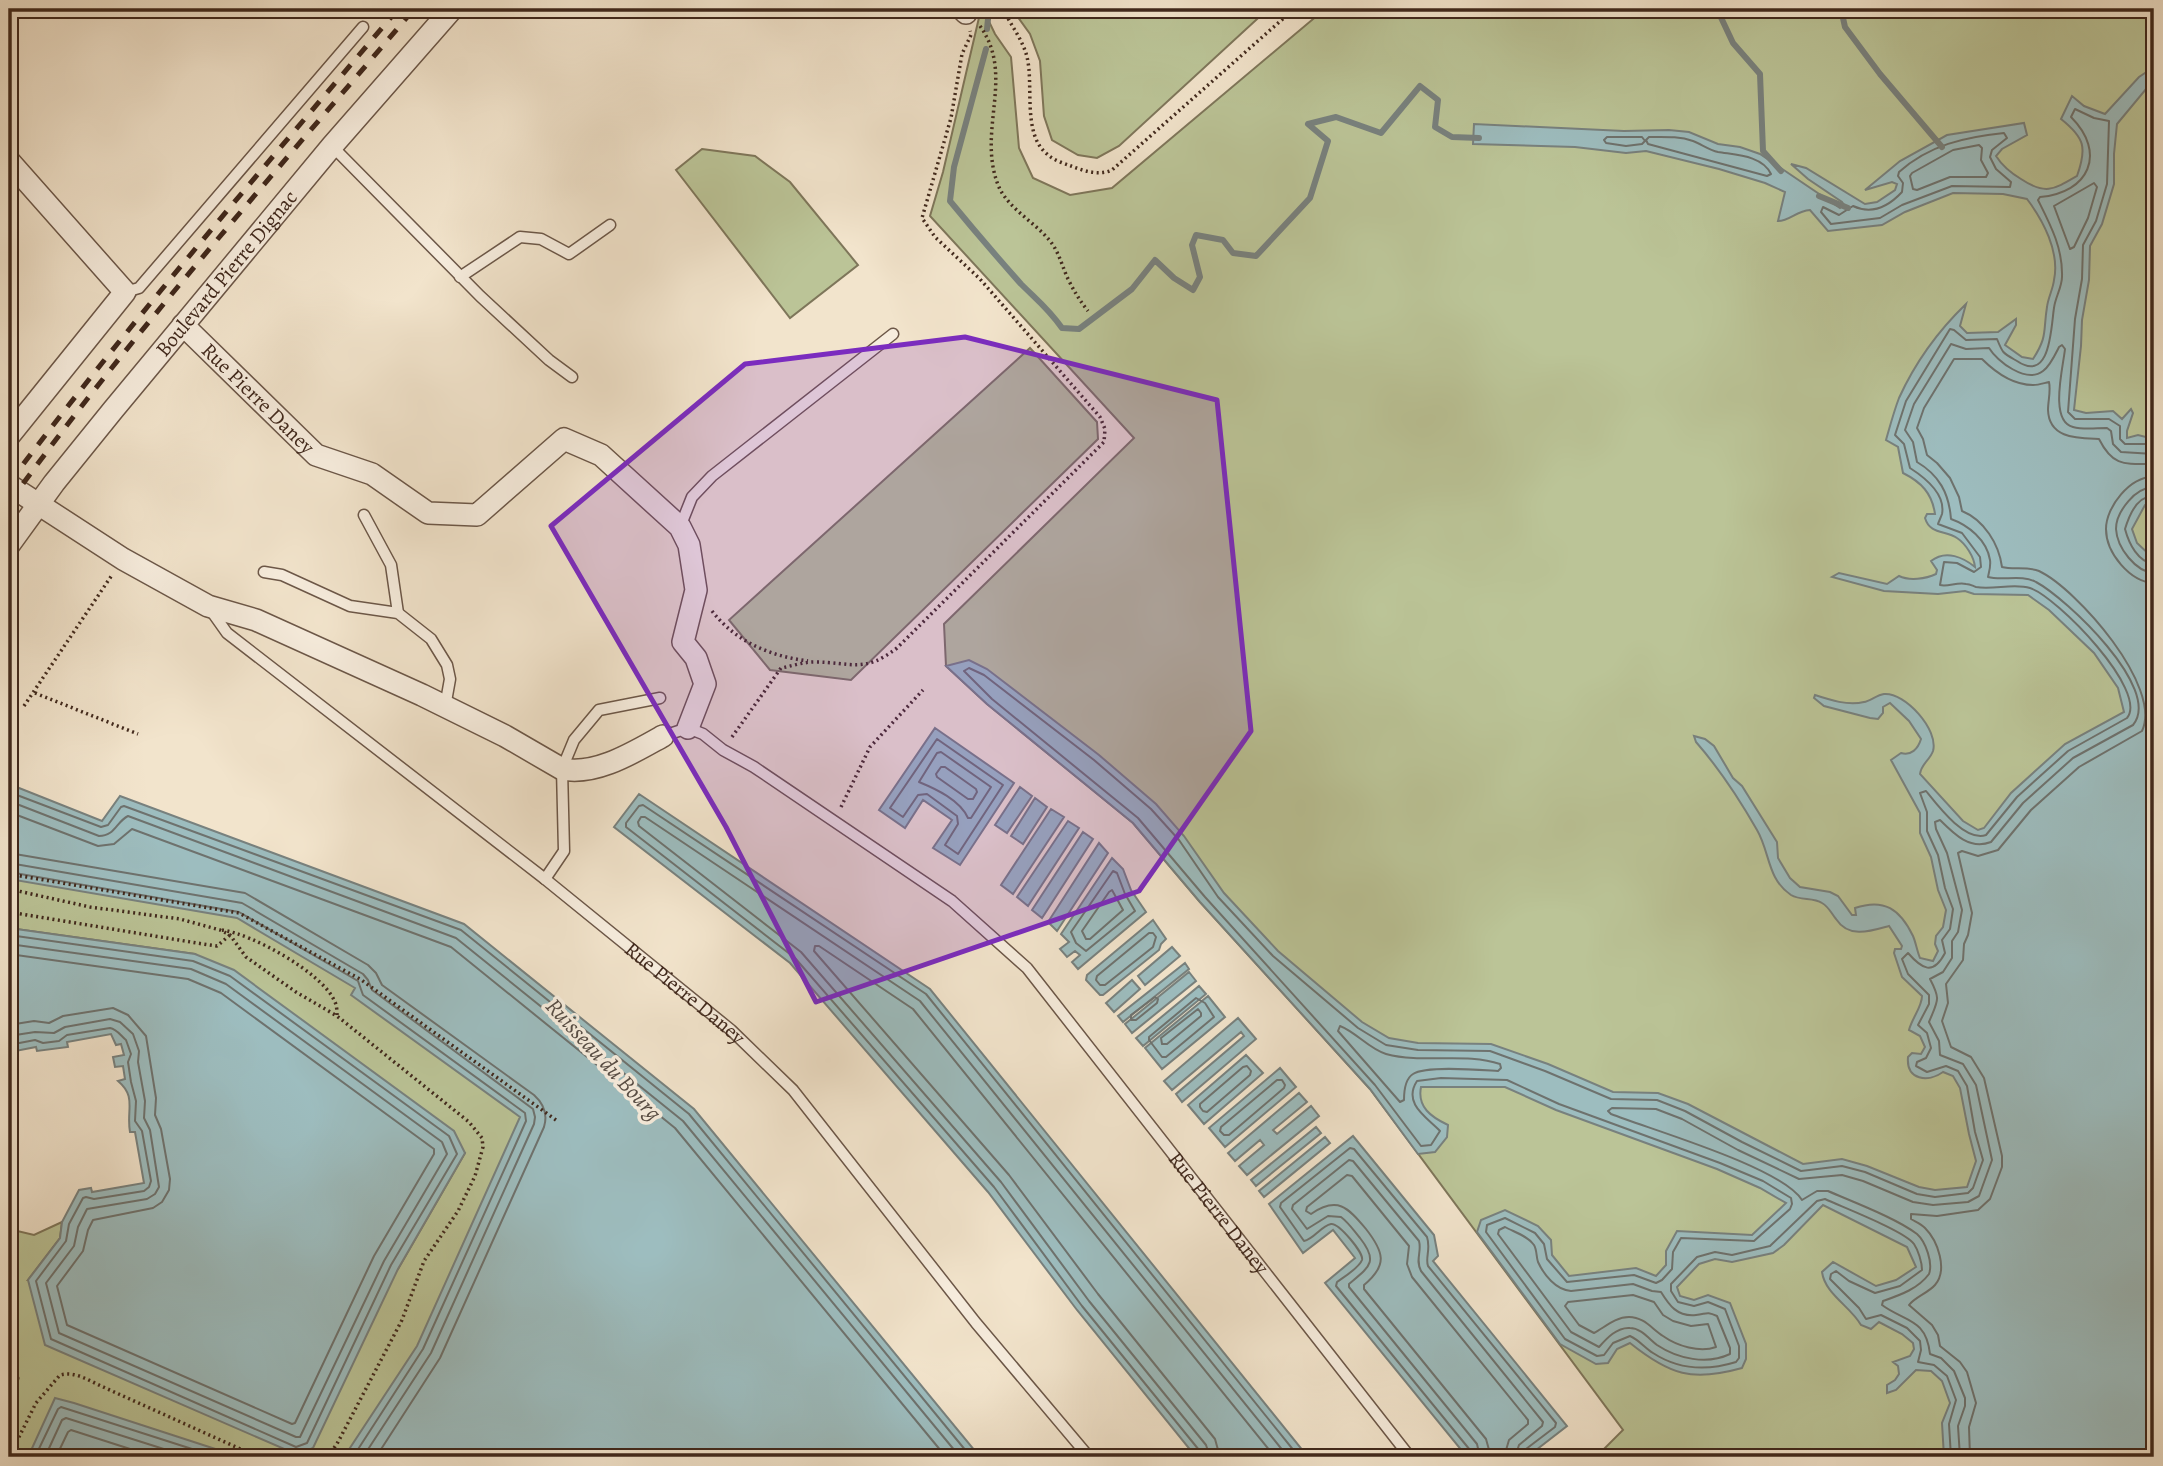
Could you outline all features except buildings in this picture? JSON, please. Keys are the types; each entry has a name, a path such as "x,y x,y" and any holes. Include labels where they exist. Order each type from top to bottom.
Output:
{"street":[{"name":"Boulevard Pierre Dignac","path":"9,545 183,325 332,146 452,9"},
{"path":"9,161 125,292 9,436"},
{"name":"Rue Pierre Daney","path":"183,325 316,455 372,474 428,513 477,515 564,439 601,455 681,527"},
{"name":"Rue Pierre Daney","path":"9,485 123,559 208,606 256,620 445,707 505,736 562,769"},
{"path":"681,527 689,545 696,590 684,642 696,657 705,684 688,728"},
{"path":"562,769 572,771 596,767 663,736"}],"lane":[{"path":"125,292 139,288 363,27"},
{"path":"332,146 460,277 549,360 572,377"},
{"path":"460,277 520,237 541,239 569,254 610,225"},
{"path":"681,527 692,497 712,476 893,334"},
{"path":"364,515 391,565 398,613"},
{"path":"264,572 282,575 350,606 398,613 431,639 447,665 450,679 445,707"},
{"name":"Rue Pierre Daney","path":"208,606 227,633 545,879 731,1030 793,1090 976,1322 1089,1457"},
{"path":"545,879 564,851 562,769 575,740 599,710 660,698"},
{"path":"663,736 688,728"},
{"name":"Rue Pierre Daney","path":"688,728 703,734 723,750 754,767 952,901 1027,968 1410,1457"}],"path":[{"path":"1003,9 1026,52 1030,68 1030,113 1033,131 1040,147 1048,156 1079,169 1099,173 1112,170 1294,9"},
{"path":"964,11 985,32 996,59 998,83 991,141 997,182 1004,196 1051,241 1074,291 1088,311"},
{"path":"696,590 734,635 769,652 790,659 865,666 881,660 924,622 1104,442 1105,429 1100,418 980,279 935,237 922,218 951,118 962,54 971,36 964,11"},
{"path":"24,706 35,694 123,559"},
{"path":"723,750 781,668 812,662"},
{"path":"833,821 870,747 923,690"},
{"path":"35,694 138,734"},
{"path":"9,874 239,913 360,979 556,1120"},
{"path":"9,889 90,907 180,919 237,932 269,947 314,976 336,1002 337,1016"},
{"path":"9,912 218,946 230,935"},
{"path":"220,930 230,935 246,957 296,992 337,1016 469,1122 482,1138 481,1160 469,1189 458,1211 424,1261 402,1320 328,1457"},
{"path":"9,1457 36,1403 60,1375 66,1373 89,1380 258,1457"}],"highlighted area":[{"path":"965,337 1217,400 1251,731 1139,891 816,1002 726,827 551,526 745,364"}],"green space":[{"path":"981,9 1011,57 1019,148 1033,178 1070,195 1112,188 1325,9 2154,9 2154,1457 1596,1457 1623,1430 1370,1089 1200,902 1133,823 987,704 946,666 944,624 1134,438 930,216"},
{"path":"1012,9 1268,9 1119,146 1097,158 1078,155 1052,140 1044,116 1040,61 1030,34"},
{"path":"702,149 755,156 790,182 858,265 790,318 676,170"},
{"path":"1030,348 1097,422 1098,439 851,680 770,670 729,620"},
{"path":"9,876 291,921 923,1457 9,1457 9,1399 19,1378 9,1365 9,1229 34,1235 62,1222 60,1238 28,1280 398,1269 465,1153 195,954 9,928"}],"water":[{"path":"2154,67 2154,84 2146,89 2117,124 2114,184 2102,224 2090,246 2089,280 2082,320 2074,410 2086,413 2113,411 2122,419 2131,409 2133,413 2127,438 2138,435 2154,439 2154,505 2145,505 2132,529 2137,543 2154,559 2154,1457 1944,1457 1942,1423 1950,1403 1942,1381 1931,1371 1916,1370 1896,1390 1887,1393 1887,1385 1899,1374 1898,1366 1893,1362 1910,1356 1914,1349 1913,1343 1879,1322 1871,1329 1861,1325 1828,1287 1822,1272 1833,1262 1876,1286 1896,1280 1916,1267 1907,1247 1823,1205 1773,1253 1732,1262 1715,1259 1699,1264 1677,1287 1680,1296 1694,1300 1708,1295 1730,1303 1746,1344 1746,1359 1742,1368 1709,1374 1682,1373 1657,1362 1630,1343 1617,1349 1608,1363 1596,1364 1560,1344 1477,1232 1481,1220 1505,1210 1538,1226 1551,1240 1552,1255 1569,1276 1636,1268 1656,1276 1666,1265 1666,1251 1677,1231 1752,1235 1786,1203 1717,1169 1556,1110 1505,1087 1421,1087 1423,1106 1448,1125 1447,1137 1435,1152 1418,1154 1370,1089 1200,902 1133,823 987,704 946,666 969,660 987,669 1099,755 1156,804 1184,836 1224,893 1278,951 1362,1022 1389,1038 1418,1043 1491,1044 1548,1064 1613,1092 1658,1093 1688,1104 1803,1164 1842,1159 1919,1187 1935,1190 1967,1187 1976,1161 1960,1088 1953,1076 1943,1072 1931,1078 1919,1077 1914,1075 1908,1065 1908,1057 1912,1053 1921,1054 1925,1047 1920,1036 1909,1030 1922,996 1902,977 1894,953 1895,949 1901,949 1902,946 1889,926 1861,932 1847,929 1822,903 1795,897 1783,889 1773,873 1757,830 1694,736 1705,739 1714,746 1733,778 1742,786 1777,842 1778,858 1790,878 1800,887 1838,896 1852,915 1856,915 1855,908 1865,905 1883,905 1890,908 1908,927 1920,958 1933,961 1938,951 1936,936 1943,927 1946,910 1938,890 1931,857 1920,833 1920,813 1891,760 1901,753 1914,751 1921,739 1909,721 1890,703 1883,707 1883,713 1878,719 1824,706 1814,698 1815,695 1858,703 1884,694 1901,699 1910,706 1926,723 1933,742 1933,751 1920,774 1963,821 1978,830 1984,828 2011,793 2065,744 2124,712 2118,688 2094,653 2049,610 2028,595 1974,594 1965,591 1938,594 1884,591 1832,577 1839,573 1887,584 1899,576 1908,579 1923,578 1936,574 1937,570 1931,561 1949,555 1975,567 1971,555 1960,541 1934,530 1927,523 1927,514 1935,514 1931,500 1920,484 1903,473 1898,447 1886,440 1899,398 1912,372 1937,336 1966,304 1960,326 1967,333 1998,332 2016,319 2016,325 2005,345 2022,357 2033,359 2043,339 2055,269 2055,258 2044,226 2027,199 2003,194 1953,193 1905,212 1882,225 1828,231 1810,210 1778,221 1785,192 1719,169 1646,151 1626,153 1575,147 1473,144 1474,124 1689,132 1718,144 1740,147 1760,154 1840,208 1844,205 1842,202 1791,164 1806,168 1865,204 1877,202 1895,190 1897,184 1892,182 1865,190 1900,161 1947,135 2024,123 2027,135 2002,149 1996,156 2011,172 2029,184 2043,189 2062,185 2077,176 2083,151 2075,132 2061,119 2072,96 2084,106 2105,114 2139,77"},
{"path":"935,728 1014,783 960,865 933,848 952,820 923,800 905,828 879,810"},
{"name":"Ruisseau du Bourg","path":"9,784 102,821 120,796 464,924 694,1109 980,1457 344,1457 417,1346 520,1117 351,995 355,988 237,918 9,879"},
{"path":"1020,787 1032,796 1007,833 995,825"},
{"path":"639,794 930,989 1308,1457 1196,1457 1077,1310 988,1192 790,963 614,827"},
{"path":"1035,798 1047,807 1023,844 1011,836"},
{"path":"1051,809 1064,817 1013,894 1001,885"},
{"path":"1068,821 1079,828 1028,906 1017,897"},
{"path":"1083,832 1093,839 1042,918 1032,910"},
{"path":"1099,843 1108,853 1057,931 1048,922"},
{"path":"1112,858 1123,869 1131,890 1146,912 1078,969 1072,962 1080,955 1075,951 1067,957 1060,949 1069,942 1061,934"},
{"path":"1153,920 1166,939 1159,950 1100,995 1086,980 1087,975"},
{"path":"9,928 195,954 234,970 454,1131 465,1153 398,1269 313,1448 298,1455 45,1345 28,1280 60,1238 62,1222 79,1190 91,1188 92,1192 144,1183 135,1132 130,1132 129,1098 118,1081 125,1079 123,1066 115,1067 113,1057 124,1055 121,1044 116,1045 111,1034 67,1042 68,1047 37,1051 36,1047 10,1052 9,1056"},
{"path":"1172,947 1180,956 1145,985 1138,976"},
{"path":"1185,963 1189,969 1123,1022 1118,1016"},
{"path":"1189,972 1196,981 1132,1033 1125,1024"},
{"path":"1132,980 1140,989 1114,1012 1106,1003"},
{"path":"1199,986 1206,994 1143,1046 1136,1038"},
{"path":"1208,996 1225,1017 1162,1069 1145,1048"},
{"path":"1238,1018 1256,1039 1182,1102 1176,1094 1244,1036 1241,1032 1172,1090 1164,1081"},
{"path":"1246,1055 1263,1073 1204,1124 1188,1105"},
{"path":"1280,1068 1296,1087 1225,1147 1209,1128"},
{"path":"1299,1093 1307,1102 1273,1130 1277,1134 1311,1106 1319,1116 1247,1175 1239,1166 1264,1145 1260,1140 1235,1161 1228,1153"},
{"path":"1316,1127 1321,1133 1256,1186 1251,1180"},
{"path":"1353,1136 1434,1235 1438,1256 1433,1261 1567,1426 1527,1457 1467,1457 1325,1283 1355,1258 1333,1230 1303,1253 1269,1204"},
{"path":"1325,1137 1330,1143 1264,1197 1259,1191"},
{"path":"55,1398 74,1403 240,1457 28,1457"}],"waterway":[{"path":"987,29 989,9"},
{"path":"1717,9 1733,43 1760,74 1763,151 1781,171"},
{"path":"1841,9 1845,27 1880,74 1942,147"},
{"path":"986,49 954,167 950,201 1062,328 1079,329 1132,289 1155,260 1174,278 1193,290 1200,277 1192,245 1196,235 1223,240 1233,253 1256,256 1310,198 1328,141 1308,124 1336,117 1381,133 1420,86 1438,100 1435,127 1452,137 1479,138"},
{"path":"1819,196 1848,208"}],"railway":[{"path":"9,483 151,302 398,9"},
{"path":"9,503 105,376 258,191 414,9"}]}
